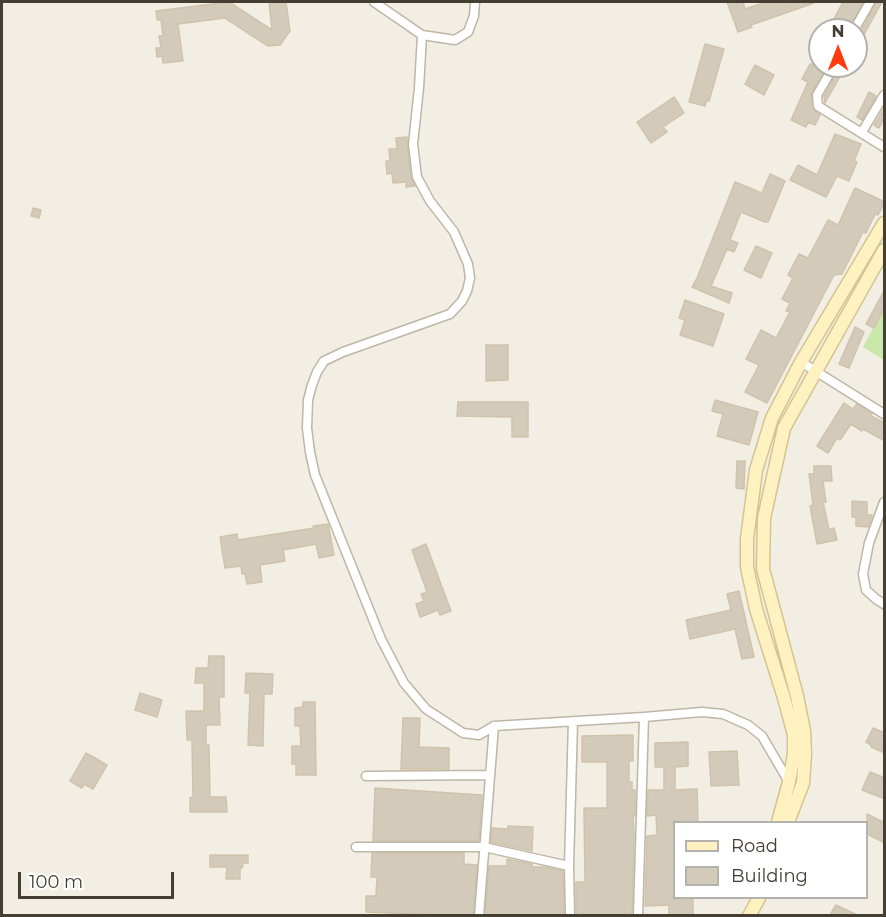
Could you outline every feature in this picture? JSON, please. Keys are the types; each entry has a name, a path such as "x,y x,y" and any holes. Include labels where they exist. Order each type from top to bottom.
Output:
{"main road":[{"path":"778,821 789,782 794,754 794,735 756,609 747,567 747,539 756,470 772,418 801,362 885,223"},
{"path":"788,821 803,783 804,731 797,696 763,569 764,518 784,428 885,250"},
{"path":"740,915 750,899"},
{"path":"749,915 758,899"}],"street":[{"path":"374,2 422,35 455,40 468,32 476,2"},
{"path":"861,18 870,2"},
{"path":"422,35 413,144 417,177 430,201 454,232 464,253 470,279 467,291 462,301 450,314 324,361 317,372 308,400 307,428 315,475 381,639 404,683 426,709 463,734 479,735 494,726 702,712 723,714 748,725 762,736 789,782"},
{"path":"827,78 817,95 818,106 885,147"},
{"path":"862,132 885,95"},
{"path":"801,362 885,414"},
{"path":"885,502 869,543 862,574 867,590 885,604"},
{"path":"638,915 644,717"},
{"path":"570,915 573,722"},
{"path":"479,915 494,726"},
{"path":"366,776 490,775"},
{"path":"356,847 484,847 569,866"}],"green space":[{"path":"884,307 884,360 863,347"}],"building":[{"path":"229,2 272,30 269,2 286,2 290,31 280,45 268,46 225,18 178,24 183,61 163,63 162,56 157,57 156,48 161,48 159,36 163,36 161,20 157,20 156,11"},
{"path":"727,2 743,2 745,9 766,2 814,3 751,25 752,27 738,32"},
{"path":"843,2 863,2 854,18 834,18"},
{"path":"876,2 882,2 868,27 868,18"},
{"path":"705,44 724,49 709,101 707,100 705,106 689,102"},
{"path":"755,65 774,75 764,95 745,84"},
{"path":"808,68 808,78 820,78 811,96 812,109 820,115 815,125 808,122 806,127 791,120 808,82 802,79"},
{"path":"834,78 839,78 825,103 824,96"},
{"path":"869,92 876,96 862,120 857,117"},
{"path":"674,97 684,113 663,127 667,132 651,143 637,122"},
{"path":"885,107 885,117 879,128 874,125"},
{"path":"835,134 861,144 849,181 837,176 826,197 790,180 798,165 817,175"},
{"path":"407,137 411,178 415,186 406,187 406,182 393,183 392,173 387,174 386,161 390,161 389,149 397,149 396,138"},
{"path":"770,174 785,181 768,222 741,212 730,240 738,243 734,252 727,249 711,286 732,293 729,303 692,287 735,182 762,193"},
{"path":"855,188 885,202 878,215 875,214 866,233 863,232 842,274 834,275 767,403 745,392 759,365 746,359 761,330 776,338 790,312 786,311 790,303 782,299 793,278 788,275 799,254 808,258 828,220 838,225"},
{"path":"33,208 41,210 39,218 31,216"},
{"path":"756,246 772,253 761,278 744,270"},
{"path":"885,289 885,307 874,328 866,324"},
{"path":"685,300 724,314 713,346 680,335 685,320 679,318"},
{"path":"855,327 864,332 849,368 839,364"},
{"path":"486,345 508,345 508,380 486,381"},
{"path":"715,400 758,412 749,445 717,436 723,414 712,411"},
{"path":"458,402 528,402 528,437 512,437 512,417 457,416"},
{"path":"844,403 853,409 857,404 872,414 871,416 885,423 885,441 851,424 840,440 837,438 828,453 817,446"},
{"path":"737,461 745,461 744,489 736,488"},
{"path":"814,466 831,466 832,481 823,481 826,502 823,502 829,530 834,528 837,540 817,544 810,506 813,505 809,474 814,474"},
{"path":"852,501 867,502 867,515 872,515 868,527 856,526 856,517 852,517"},
{"path":"328,524 334,555 319,558 316,544 283,550 285,561 260,565 262,582 247,584 241,566 225,568 220,537 237,534 238,540"},
{"path":"426,544 451,611 440,615 438,610 420,617 416,604 424,601 421,594 427,592 412,550"},
{"path":"739,591 754,657 742,659 735,629 690,639 686,620 731,610 727,594"},
{"path":"209,656 224,656 224,697 219,697 220,725 206,725 206,745 209,745 210,797 226,797 227,812 190,812 190,798 193,797 192,740 187,740 186,711 204,711 204,683 195,683 196,668 208,668"},
{"path":"246,673 273,674 272,694 264,694 263,746 248,745 250,693 245,693"},
{"path":"140,693 162,700 157,717 135,710"},
{"path":"303,702 315,702 316,775 296,775 296,764 292,764 292,746 301,746 300,726 295,726 295,708 303,707"},
{"path":"403,718 420,718 419,747 449,748 449,769 401,769"},
{"path":"873,728 885,733 885,753 871,747 866,742"},
{"path":"633,735 633,761 629,761 629,782 632,782 632,790 635,790 632,915 576,915 576,882 585,882 584,808 607,808 607,762 582,762 582,736"},
{"path":"688,742 688,766 675,767 675,790 697,789 698,821 673,821 673,899 693,899 693,915 669,915 669,905 645,906 647,836 657,835 656,815 647,816 648,790 664,790 664,767 655,767 655,743"},
{"path":"737,751 739,785 711,786 709,752"},
{"path":"86,753 107,765 93,789 84,784 82,788 70,781"},
{"path":"870,772 885,778 885,799 862,790"},
{"path":"375,788 482,795 479,841 373,841"},
{"path":"867,814 885,823 885,843 868,834"},
{"path":"508,826 533,827 532,851 491,842 492,828 508,829"},
{"path":"372,853 464,853 464,864 477,865 473,915 366,912 366,896 376,896 377,877 371,877"},
{"path":"210,855 248,855 248,863 243,863 240,868 240,879 226,879 227,867 210,867"},
{"path":"507,859 532,864 532,867 563,871 564,915 485,915 489,866 507,866"},
{"path":"836,905 857,915 830,915"}]}
